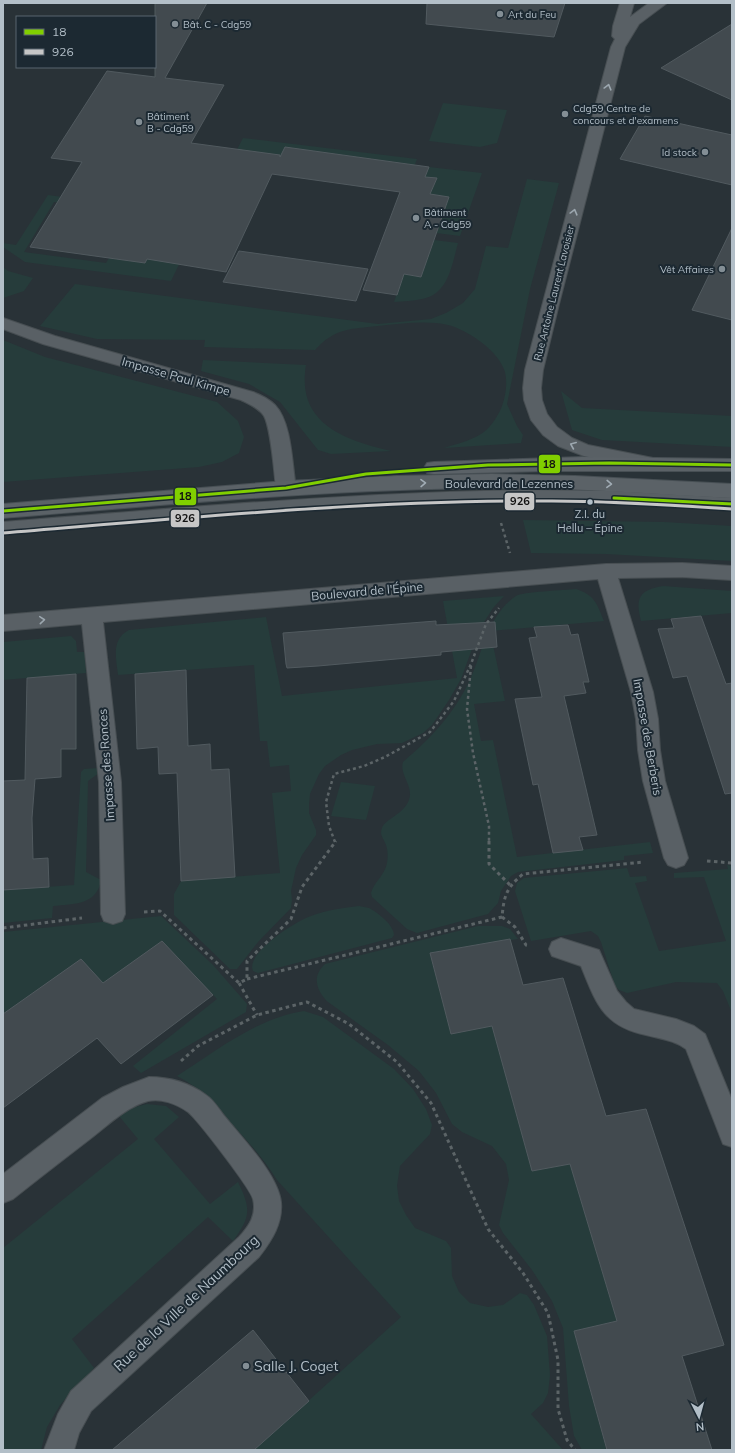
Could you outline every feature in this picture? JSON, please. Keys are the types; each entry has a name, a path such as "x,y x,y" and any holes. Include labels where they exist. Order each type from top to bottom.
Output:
{"main road":[{"name":"Boulevard de Lezennes","path":"286,488 366,474 480,465 601,463 732,465"},
{"name":"Boulevard de Lezennes","path":"3,511 286,488 397,483 492,481 629,485 732,491"}],"street":[{"path":"618,48 620,26 627,3"},
{"path":"618,48 628,28 634,20 646,10 660,3"},
{"name":"Rue Antoine Laurent Lavoisier","path":"618,48 550,304 534,370 532,388 533,400 538,416 550,431 565,442 584,450 652,464"},
{"name":"Impasse Paul Kimpe","path":"3,323 49,340 247,396 264,404 272,414 277,427 286,488"},
{"name":"Boulevard de l'Épine","path":"3,623 606,571 682,570 732,573"},
{"name":"Impasse des Berberis","path":"606,571 642,692 647,719 649,750 654,781 676,858"},
{"name":"Impasse des Ronces","path":"92,616 110,782 113,914"},
{"path":"561,949 590,958 608,999 618,1011 644,1024 682,1032 695,1040 732,1135"},
{"name":"Rue de la Ville de Naumbourg","path":"3,1190 111,1107 132,1095 149,1088 164,1089 181,1094 198,1104 253,1172 262,1186 267,1200 267,1215 262,1232 248,1247 81,1401 72,1414 63,1433 59,1450"}],"lane":[{"path":"3,528 273,507 395,500 553,496 653,499 732,504"}],"path":[{"path":"247,979 247,961 291,919 302,887 336,841 329,826 326,802 334,774 364,766 385,757 430,732 454,701 471,664 486,624 510,594 517,578"},
{"path":"471,664 467,709 473,753 489,826 489,864 510,885"},
{"path":"502,917 503,899 510,885 523,874 676,858 732,862"},
{"path":"3,928 113,914 160,911 239,982 257,1015"},
{"path":"239,982 502,917 516,927 526,945 561,949"},
{"path":"149,1088 198,1046 257,1015 307,1002 349,1024 397,1062 431,1103 488,1229 523,1273 548,1313 558,1360 558,1409 567,1440 575,1450"}],"green space":[{"path":"443,103 507,110 497,143 480,147 429,141"},
{"path":"243,138 417,159 411,175 409,164 285,147 281,155 250,151 227,169"},
{"path":"429,167 482,173 460,236 436,233 448,197 430,194 437,178 425,177"},
{"path":"527,179 559,183 530,289 507,404 517,426 523,435 521,443 444,448 472,439 487,429 500,411 505,397 506,387 506,377 502,364 490,349 482,342 448,325 413,323 351,329 329,337 315,350 204,347 205,340 97,339 40,326 75,284 378,324 431,319 446,313 463,303 475,289 486,246 508,248"},
{"path":"48,195 121,205 118,211 54,202 24,252 106,263 109,258 145,263 157,240 189,244 171,281 25,262 3,247 3,243 16,245"},
{"path":"434,240 458,243 451,269 444,285 431,296 419,300 394,302 404,274 421,277"},
{"path":"3,267 8,271 33,278 24,291 3,298"},
{"path":"3,340 45,357 217,402 238,421 244,437 239,453 222,462 199,467 3,482"},
{"path":"203,360 306,365 305,385 309,402 316,415 341,435 374,447 391,451 331,454 318,450 280,402 249,384 201,371"},
{"path":"561,391 582,408 732,416 732,447 602,440 572,430"},
{"path":"523,520 664,522 732,526 732,561 606,554 531,553"},
{"path":"663,586 732,591 732,613 641,621 639,601 641,596 649,590"},
{"path":"576,589 591,597 597,605 604,621 490,631 505,701 474,704 481,741 493,740 517,857 650,842 653,853 624,856 624,860 518,872 511,876 501,891 498,903 488,914 417,933 407,929 372,897 371,893 387,863 387,850 381,835 381,830 387,822 407,805 409,800 410,790 402,767 403,762 423,744 449,715 470,680 487,634 499,613 507,604 516,596 520,595 535,592"},
{"path":"504,596 493,608 479,630 461,679 432,725 423,733 402,743 377,744 352,750 341,755 325,766 319,774 310,794 309,804 309,813 316,830 316,835 302,855 296,868 291,891 291,908 258,942 237,969 230,969 174,915 174,894 181,881 280,873 272,793 291,791 289,765 270,767 267,741 260,741 254,665 118,675 116,650 119,638 129,630 266,617 282,696 457,678 443,601"},
{"path":"71,636 76,641 77,652 85,652 86,673 3,680 3,642"},
{"path":"99,768 99,773 88,781 86,872 101,880 99,888 90,899 83,902 53,906 52,918 3,923 3,890 74,885 81,772 84,769"},
{"path":"341,782 375,786 366,820 331,816"},
{"path":"727,865 732,866 732,1013 723,991 717,983 676,982 627,993 619,990 615,986 601,942 598,936 591,931 531,941 515,891 517,883 524,878 627,868 630,877 646,876 647,881 635,883 659,951 726,941 704,877 674,878 674,873 728,869"},
{"path":"359,906 369,908 384,919 393,931 394,935 392,938 258,973 253,971 253,964 264,947 294,924 323,912"},
{"path":"161,916 213,965 247,1004 246,1012 141,1073 133,1066 217,999 162,941 103,983 81,959 3,1014 3,932"},
{"path":"478,926 502,926 510,929 518,939 430,953 451,1034 492,1026 532,1171 570,1164 617,1321 574,1331 606,1448 604,1450 582,1450 574,1436 569,1406 563,1328 552,1301 532,1270 503,1233 499,1225 509,1180 506,1164 492,1146 462,1132 452,1124 436,1093 419,1071 388,1045 328,1002 324,998 317,984 318,974 325,964"},
{"path":"304,1011 323,1017 394,1069 413,1089 426,1109 432,1125 430,1134 400,1166 397,1186 399,1201 415,1228 446,1241 451,1248 452,1276 459,1292 470,1303 488,1307 503,1305 520,1293 527,1295 534,1305 547,1336 550,1375 548,1393 543,1403 531,1414 563,1450 254,1450 401,1317 277,1180 259,1155 218,1108 195,1087 177,1076 222,1046 253,1028 287,1015"},
{"path":"147,1104 166,1106 179,1117 154,1139 210,1204 238,1182 247,1206 246,1218 233,1241 208,1217 72,1339 94,1368 60,1405 47,1427 41,1450 3,1450 3,1248 138,1139 119,1116 131,1108"}],"building":[{"path":"155,3 207,3 165,78 224,85 191,143 280,155 280,157 285,147 429,167 425,177 437,178 430,194 449,197 421,277 404,274 397,295 363,290 400,192 272,174 226,272 147,259 145,263 30,247 82,162 51,158 107,71 155,77"},
{"name":"Art du Feu","path":"427,3 565,3 554,37 426,24"},
{"path":"732,24 732,100 661,68"},
{"path":"645,116 732,135 732,185 620,159"},
{"name":"Vêt Affaires","path":"732,228 732,320 692,310"},
{"path":"239,251 368,269 356,301 223,282"},
{"path":"701,616 726,684 732,683 732,793 725,794 687,676 673,678 658,629 674,628 671,619"},
{"path":"436,621 436,625 495,622 497,647 441,652 441,655 287,668 283,633"},
{"path":"568,625 571,635 578,634 589,682 583,682 586,693 564,696 597,835 579,837 583,850 553,853 538,784 533,785 515,699 542,697 529,638 537,637 534,627"},
{"path":"186,670 188,746 210,744 211,770 229,769 235,877 181,881 177,773 159,774 158,747 137,749 135,674"},
{"path":"76,674 76,749 61,749 61,777 35,779 32,818 33,859 48,858 49,887 3,890 3,781 25,780 27,678"},
{"path":"510,939 523,985 563,978 606,1116 646,1109 724,1345 682,1356 712,1450 607,1450 574,1331 617,1321 570,1164 532,1171 492,1026 451,1034 430,953"},
{"path":"162,941 213,995 121,1064 97,1038 3,1108 3,1014 81,959 103,983"},
{"name":"Salle J. Coget","path":"253,1330 309,1401 254,1450 112,1450"}],"transit line":[{"name":"18","path":"3,511 286,488 366,474 488,465 609,463 732,465"},
{"name":"18","path":"614,498 732,504"},
{"name":"926","path":"3,533 278,511 415,504 552,501 732,509"}],"place":[{"name":"Art du Feu","path":"500,14"},
{"name":"Bât. C - Cdg59","path":"175,24"},
{"name":"Cdg59 Centre de concours et d'examens","path":"565,114"},
{"name":"Bâtiment B - Cdg59","path":"139,122"},
{"name":"Id stock","path":"705,152"},
{"name":"Bâtiment A - Cdg59","path":"416,218"},
{"name":"Vêt Affaires","path":"722,269"},
{"name":"Z.I. du Hellu – Épine","path":"590,502"},
{"name":"Salle J. Coget","path":"246,1366"}]}
